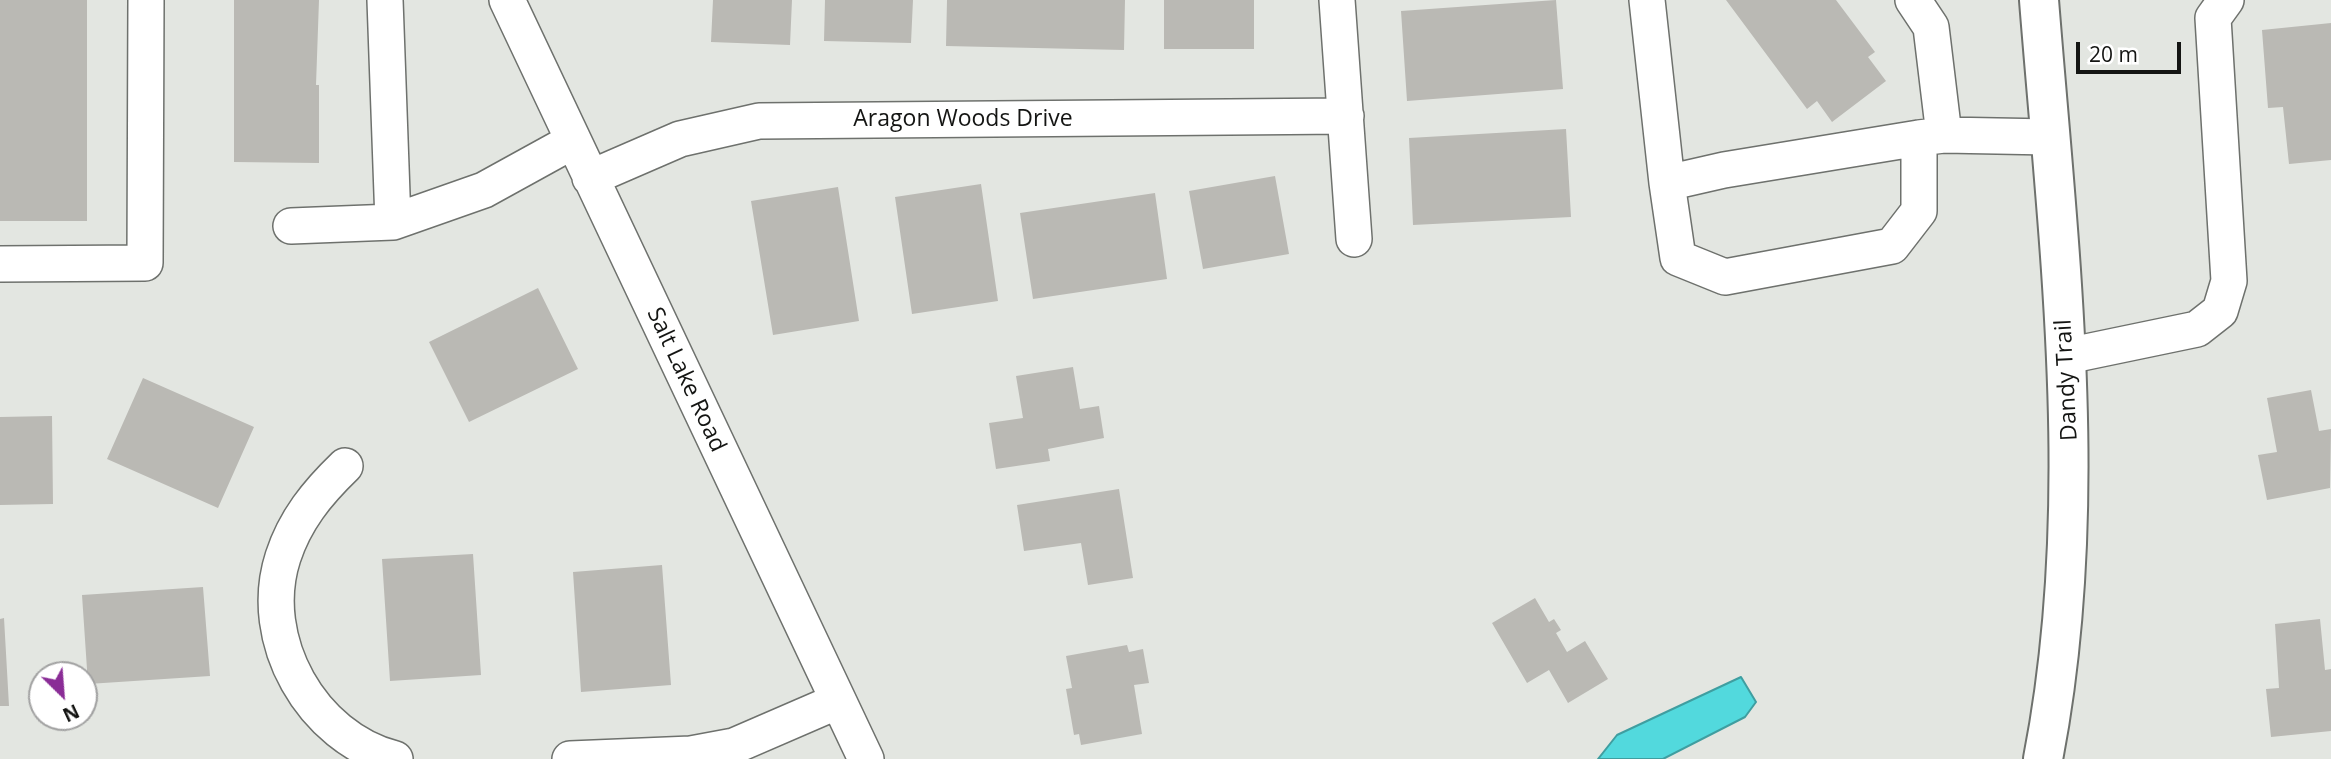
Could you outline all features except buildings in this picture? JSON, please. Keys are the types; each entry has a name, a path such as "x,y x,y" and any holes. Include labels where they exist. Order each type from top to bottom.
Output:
{"main road":[{"name":"Dandy Trail","path":"2039,0 2067,356 2070,439 2067,554 2043,759"}],"street":[{"path":"0,264 145,263 146,0"},
{"path":"385,0 393,222"},
{"name":"Salt Lake Road","path":"507,0 866,759"},
{"path":"1337,0 1354,240"},
{"path":"1647,0 1678,258 1725,277 1892,246 1919,211 1932,136 1931,27 1913,0"},
{"path":"2067,356 2197,329 2220,311 2229,281 2213,18 2226,0"},
{"name":"Aragon Woods Drive","path":"590,178 680,139 760,121 1346,116"},
{"path":"1667,183 1724,170 1932,136 2050,137"},
{"path":"291,226 393,222 484,190 573,141"},
{"path":"345,466 321,489 301,515 285,552 279,575 276,607 281,640 293,673 320,712 358,744 395,759"},
{"path":"569,759 691,754 734,746 838,701"}],"water":[{"path":"1741,677 1756,702 1745,717 1663,759 1598,759 1617,735"}]}
